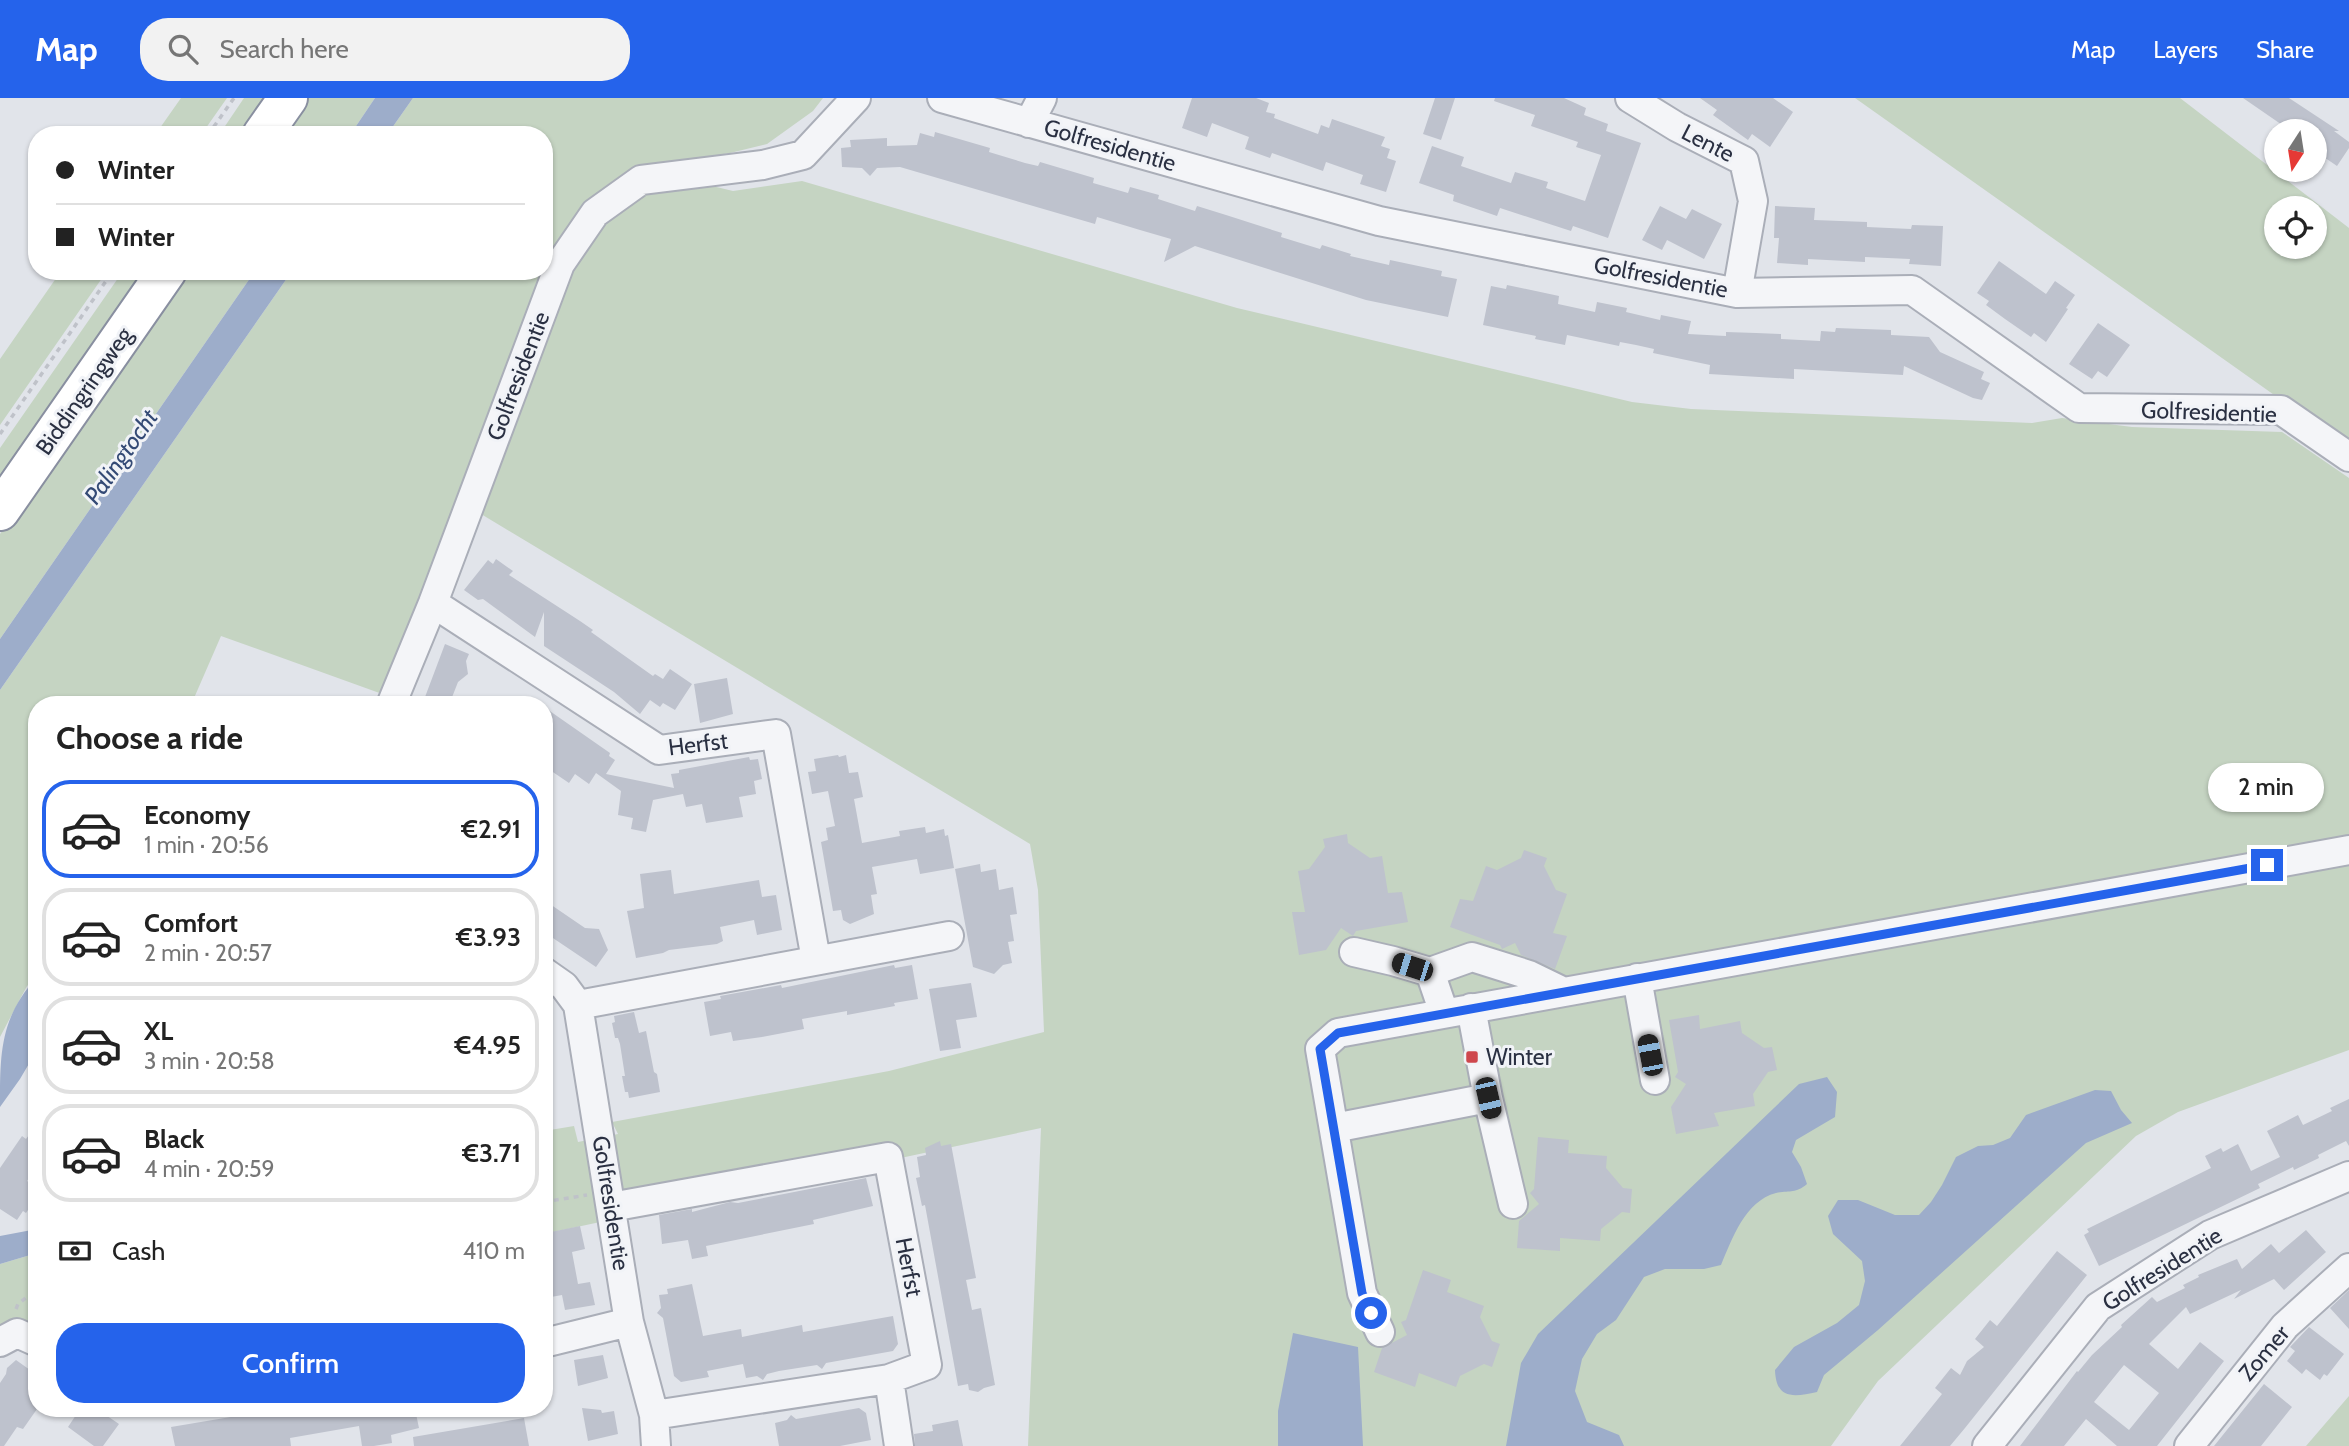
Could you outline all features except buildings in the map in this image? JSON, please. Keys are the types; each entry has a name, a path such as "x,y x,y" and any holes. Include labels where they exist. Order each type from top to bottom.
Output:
{"highway":[{"path":"268,126 288,98"},
{"name":"Biddingringweg","path":"0,511 161,280"}],"street":[{"name":"Golfresidentie","path":"395,696 433,603 560,264 596,213 641,180 763,165 803,155 856,98"},
{"name":"Golfresidentie","path":"942,98 1379,220 1737,293 1912,290 2079,408 2281,410 2349,457"},
{"path":"1029,123 1042,98"},
{"name":"Lente","path":"1630,98 1677,127 1744,161 1753,201 1737,293"},
{"name":"Herfst","path":"433,603 659,750 776,734 816,960"},
{"path":"1380,1332 1362,1293 1320,1049 1338,1033 2349,850"},
{"path":"553,978 564,986 578,1005 949,936"},
{"path":"1354,952 1430,972 1472,957 1529,975 1564,992"},
{"path":"1430,972 1457,1011 1488,1098 1513,1203"},
{"path":"1637,978 1655,1080"},
{"name":"Golfresidentie","path":"578,1005 629,1322 654,1415 656,1446"},
{"path":"1334,1128 1488,1098"},
{"name":"Herfst","path":"610,1199 888,1157 927,1365 889,1380 654,1415"},
{"name":"Golfresidentie","path":"1987,1446 2098,1307 2210,1235 2349,1176"},
{"name":"Zomer","path":"2189,1446 2285,1326 2349,1268"},
{"path":"553,1341 629,1322"},
{"path":"0,1342 17,1333 28,1338"},
{"path":"889,1380 900,1446"}],"path":[{"path":"214,126 234,98"},
{"name":"Biddingringweg","path":"0,434 107,280"},
{"path":"553,1202 610,1199"}],"green space":[{"path":"181,98 227,98 207,126 161,126"},
{"path":"244,98 276,98 256,126 225,126"},
{"path":"302,98 375,98 356,126 282,126"},
{"path":"413,98 823,98 813,111 767,144 664,164 583,214 385,695 221,636 195,696 28,696 28,985 0,1037 0,690 286,280 553,280 553,126 393,126"},
{"path":"1855,98 2180,98 2264,163 2264,182 2289,182 2307,196 2264,196 2264,259 2327,259 2327,211 2349,228 2349,448"},
{"path":"802,181 1237,308 1632,402 1691,409 2032,423 2062,418 2132,427 2282,432 2349,478 2349,1050 2178,1112 2136,1136 1878,1381 1831,1446 1028,1446 1041,1128 553,1232 553,1130 574,1126 578,1142 618,1134 612,1122 889,1071 1044,1032 1038,890 1030,844 481,514 579,251 628,201 667,186 704,184 733,191"},
{"path":"55,280 101,280 0,425 0,359"},
{"path":"117,280 150,280 0,496 0,448"},
{"path":"176,280 249,280 0,639 0,534"},
{"path":"28,1256 28,1343 0,1338 0,1264"},
{"path":"2349,1396 2349,1446 2306,1446"}],"water":[{"path":"375,98 413,98 393,126 356,126"},
{"path":"249,280 286,280 0,690 0,639"},
{"path":"28,988 28,1065 0,1107 5,1037 9,1022"},
{"path":"1827,1077 1837,1092 1835,1117 1796,1140 1792,1152 1807,1184 1796,1190 1765,1197 1756,1204 1741,1222 1721,1265 1704,1269 1665,1269 1644,1277 1616,1320 1597,1334 1582,1359 1575,1391 1587,1422 1619,1435 1624,1446 1506,1446 1521,1363 1538,1334 1799,1084"},
{"path":"2095,1090 2111,1091 2132,1123 2086,1143 1878,1330 1824,1375 1817,1392 1794,1395 1779,1387 1775,1370 1794,1347 1837,1323 1859,1305 1865,1281 1862,1261 1833,1234 1828,1216 1838,1200 1858,1200 1895,1215 1919,1215 1942,1185 1956,1157 1978,1146 1993,1145 2010,1138 2026,1115"},
{"path":"28,1231 28,1256 0,1264 0,1236"},
{"path":"1293,1333 1358,1347 1363,1446 1278,1446 1278,1411"}],"place":[{"name":"Winter","path":"1472,1057"}],"route":[{"path":"1371,1313 1362,1293 1320,1049 1338,1033 2267,865"}],"water label":[{"name":"Palingtocht","path":"121,457"}]}
